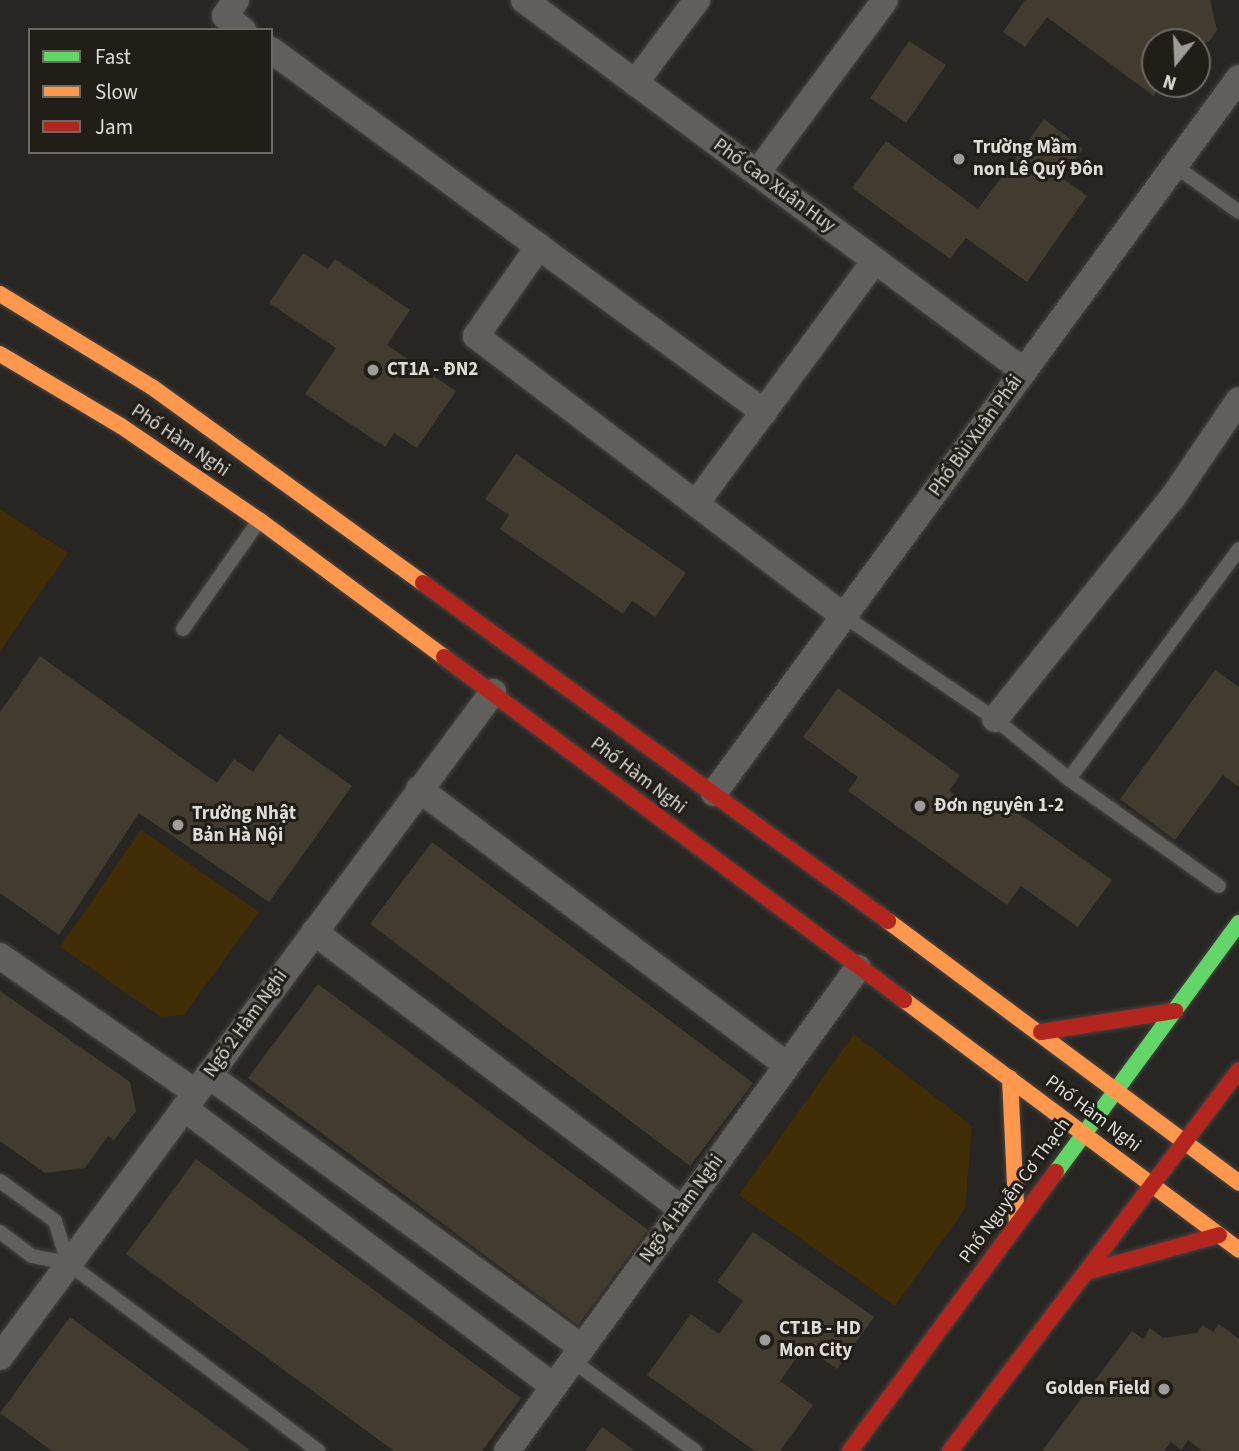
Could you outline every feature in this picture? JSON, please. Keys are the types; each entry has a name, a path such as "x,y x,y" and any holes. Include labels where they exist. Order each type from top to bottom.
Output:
{"main road":[{"name":"Phố Hàm Nghi","path":"0,294 152,387 1041,1032 1239,1183"},
{"name":"Phố Hàm Nghi","path":"0,354 121,426 260,520 1239,1250"},
{"path":"320,565 345,527"},
{"name":"Phố Nguyễn Cơ Thạch","path":"850,1451 1239,923"},
{"path":"1041,1032 1175,1011"},
{"path":"953,1450 1239,1070"},
{"path":"1010,1078 1017,1224"},
{"path":"1086,1272 1219,1235"}],"street":[{"path":"236,0 225,16 240,28"},
{"name":"Phố Cao Xuân Huy","path":"523,0 1024,371"},
{"path":"635,83 697,0"},
{"path":"757,173 885,0"},
{"path":"273,51 764,412"},
{"name":"Phố Bùi Xuân Phái","path":"713,793 1239,78"},
{"path":"538,246 476,337 697,502 844,617"},
{"path":"697,502 875,261"},
{"path":"995,719 1173,497 1239,400"},
{"name":"Ngõ 2 Hàm Nghi","path":"0,1357 493,692"},
{"path":"419,789 787,1065"},
{"path":"314,932 682,1209"},
{"path":"0,956 578,1354"},
{"name":"Ngõ 4 Hàm Nghi","path":"507,1451 858,968"},
{"path":"196,1092 554,1387"}],"lane":[{"path":"1175,166 1239,212"},
{"path":"183,629 260,520"},
{"path":"1069,779 1239,548"},
{"path":"844,617 995,719 1069,779 1219,886"},
{"path":"0,1181 55,1221 68,1263"},
{"path":"0,1233 32,1256 68,1263 318,1451"},
{"path":"578,1354 695,1451"}],"shaded area":[{"path":"0,509 68,553 0,651"},
{"path":"141,830 259,912 184,1015 161,1017 60,947"},
{"path":"854,1034 972,1126 965,1209 895,1306 739,1195"}],"building":[{"path":"1025,0 1210,0 1217,30 1211,39 1211,28 1141,28 1141,87 1047,17 1025,47 1003,32"},
{"path":"909,41 946,65 906,123 870,98"},
{"path":"1044,119 1083,149 1061,177 1087,196 1027,282 966,238 950,259 852,188 886,141 978,209"},
{"name":"CT1A - ĐN2","path":"303,253 328,269 335,259 410,310 387,345 456,391 417,448 394,433 385,447 305,394 336,348 269,303"},
{"path":"516,454 686,573 655,617 632,601 623,614 500,529 509,515 485,499"},
{"path":"40,656 217,783 234,759 253,772 279,734 352,786 269,902 139,813 59,935 0,893 0,712"},
{"path":"1215,670 1239,687 1239,787 1223,775 1175,840 1120,799"},
{"name":"Đơn nguyên 1-2","path":"838,688 960,775 949,791 983,815 996,797 1112,880 1078,927 1021,886 1007,905 848,791 858,777 803,737"},
{"path":"432,842 753,1083 690,1166 370,924"},
{"path":"318,984 648,1230 578,1325 248,1078"},
{"path":"0,991 130,1082 136,1111 114,1140 108,1136 85,1168 45,1173 0,1141"},
{"path":"196,1159 521,1398 482,1451 394,1451 126,1254"},
{"name":"CT1B - HD Mon City","path":"753,1232 874,1317 837,1369 805,1346 780,1381 813,1405 780,1451 755,1451 647,1375 691,1314 719,1334 743,1301 717,1282"},
{"path":"70,1317 251,1451 52,1451 0,1413"},
{"name":"Golden Field","path":"1219,1324 1239,1339 1239,1451 1202,1451 1188,1440 1181,1450 1171,1442 1164,1451 1042,1451 1132,1331 1143,1339 1150,1328 1163,1338 1196,1333 1203,1325 1213,1332"},
{"path":"602,1427 635,1451 585,1451"}],"traffic: fast":[{"path":"1056,1172 1239,923"}],"traffic: slow":[{"path":"0,294 152,387 423,583"},
{"path":"0,354 121,426 259,520 444,657"},
{"path":"888,921 1239,1183"},
{"path":"904,1000 1239,1250"},
{"path":"1010,1078 1017,1224"}],"traffic: jam":[{"path":"423,583 888,921"},
{"path":"444,657 904,1000"},
{"path":"1041,1032 1175,1011"},
{"path":"950,1451 1239,1070"},
{"path":"850,1451 1056,1172"},
{"path":"1086,1272 1219,1235"}],"place":[{"name":"Trường Mầm non Lê Quý Đôn","path":"959,159"},
{"name":"CT1A - ĐN2","path":"373,370"},
{"name":"Đơn nguyên 1-2","path":"920,806"},
{"name":"Trường Nhật Bản Hà Nội","path":"178,825"},
{"name":"CT1B - HD Mon City","path":"765,1340"},
{"name":"Golden Field","path":"1164,1389"}]}
